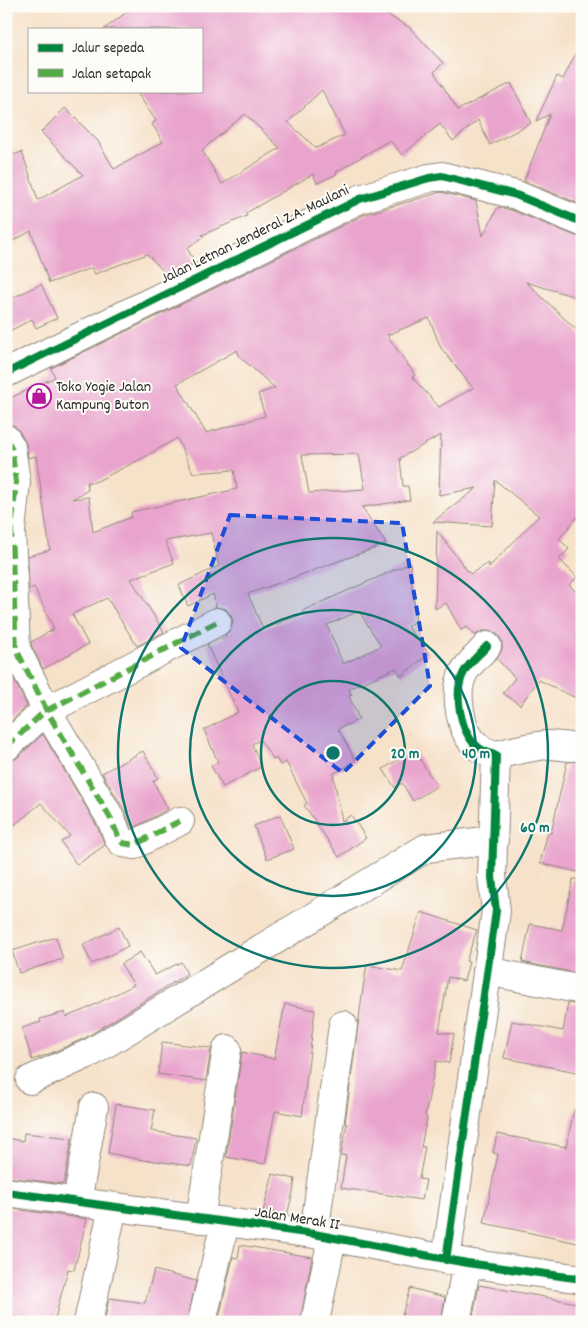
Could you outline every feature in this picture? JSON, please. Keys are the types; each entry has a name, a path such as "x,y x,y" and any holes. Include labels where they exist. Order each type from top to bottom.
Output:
{"street":[{"name":"Jalan Letnan Jenderal Z.A. Maulani","path":"6,372 360,200 429,178 442,176 516,195 582,222"},
{"path":"6,439 11,447 16,482 11,531 14,639 16,649 47,711 111,819 118,840 134,845 180,821"},
{"path":"6,746 47,711 217,622"},
{"path":"487,646 464,672 458,692 460,712 466,732 478,748 496,755 549,745 574,747 582,744"},
{"path":"456,1322 457,1262 487,972 496,911 492,877 496,755"},
{"path":"30,1080 92,1052 426,848 494,840"},
{"path":"487,972 582,990"},
{"path":"315,1322 343,1025"},
{"path":"202,1322 213,1221 227,1049"},
{"path":"78,1202 94,1107"},
{"name":"Jalan Merak II","path":"6,1192 323,1236 457,1262 582,1279"},
{"path":"88,1322 113,1208"}],"highlighted area":[{"path":"230,515 402,523 430,686 343,773 181,648"}],"building":[{"path":"135,6 336,6 380,11 409,27 443,63 434,72 458,110 511,83 531,123 490,145 478,120 453,141 440,124 402,155 390,140 336,172 337,174 317,183 313,174 246,213 247,216 202,235 204,237 187,248 195,263 168,276 147,254 95,274 92,268 49,283 31,231 6,245 6,157 22,152 38,200 83,175 41,132 65,108 98,141 114,169 163,142 152,124 156,121 137,92 202,92 202,28 105,28","holes":["322,90 345,135 316,148 288,122","245,114 280,148 222,184 202,150"]},
{"path":"582,41 582,205 524,181 550,114 536,121 557,76 563,79"},
{"path":"441,192 476,201 483,236 498,207 511,210 582,237 582,299 526,282 582,335 582,511 559,539 569,549 559,559 577,577 569,585 582,597 582,701 539,680 520,705 503,693 515,678 497,659 502,649 502,641 498,635 490,631 482,631 475,635 467,627 461,630 446,603 435,609 437,531 470,574 489,563 489,567 539,516 495,480 492,526 433,522 477,488 439,495 441,435 400,458 403,486 408,486 410,500 362,507 386,544 248,594 263,629 303,614 302,611 410,563 416,621 407,626 429,654 401,676 396,668 349,689 352,695 349,696 359,719 338,729 356,761 333,774 342,821 351,815 366,838 339,857 304,805 307,803 286,762 280,765 276,758 274,760 260,740 252,744 261,767 223,787 211,766 218,762 204,730 238,712 207,645 226,637 225,635 230,630 233,622 231,615 226,609 216,607 213,594 188,606 179,585 219,566 211,533 165,541 174,563 131,579 164,632 137,646 107,598 72,614 88,644 43,669 31,642 54,629 34,587 29,589 28,556 50,550 36,456 28,458 26,444 19,431 14,425 6,424 6,400 55,377 51,368 366,214","holes":["429,318 441,348 473,388 439,407 412,377 415,375 387,335","237,350 240,357 275,388 258,394 265,416 206,433 177,384","177,438 193,473 234,470 237,489 131,512 132,517 93,532 89,497 72,499 88,490 87,482 95,482 145,457","359,454 365,489 309,493 302,455","359,611 381,646 343,664 327,625"]},
{"path":"41,284 57,318 36,328 32,319 6,333 6,301"},
{"path":"6,664 27,706 6,726"},
{"path":"43,734 97,826 105,845 77,865 61,842 70,836 41,803 6,832 6,762 17,758"},
{"path":"414,750 437,786 413,801 402,783 395,788 383,769"},
{"path":"143,751 158,778 153,781 168,809 132,829 125,811 102,773"},
{"path":"582,761 582,873 540,863 548,832 551,833 567,762"},
{"path":"280,815 294,849 267,859 254,826"},
{"path":"573,879 582,879 582,974 522,962 530,924 562,930"},
{"path":"421,912 477,930 466,961 469,962 464,981 448,977 439,1032 454,1034 449,1063 436,1061 425,1116 427,1117 421,1147 425,1147 419,1179 426,1180 422,1200 341,1188 346,1156 341,1155 347,1124 345,1123 367,965 402,971"},
{"path":"119,927 128,946 92,964 83,945"},
{"path":"56,937 63,959 19,973 12,951"},
{"path":"140,952 155,975 181,962 187,974 85,1038 32,1060 22,1028 41,1022 40,1019 65,1012 66,1017 134,985 121,964"},
{"path":"568,1003 582,1005 582,1073 504,1058 512,1021 563,1031"},
{"path":"285,1004 315,1010 302,1116 275,1111 265,1164 226,1157 242,1052 274,1059"},
{"path":"162,1042 211,1048 206,1081 158,1074"},
{"path":"116,1104 155,1110 151,1131 196,1138 191,1166 148,1161 108,1153"},
{"path":"574,1110 582,1111 582,1244 484,1223 498,1154 493,1153 497,1134 566,1147"},
{"path":"24,1133 72,1138 64,1184 6,1177 6,1138 23,1141"},
{"path":"273,1174 295,1179 287,1215 263,1211"},
{"path":"6,1208 87,1219 74,1270 68,1269 54,1322 19,1322 6,1318"},
{"path":"240,1245 312,1257 300,1322 218,1322 233,1257 238,1258"},
{"path":"154,1270 196,1281 187,1322 130,1322 105,1319 109,1298 145,1303"},
{"path":"479,1285 582,1304 578,1322 472,1322"},
{"path":"410,1288 445,1297 441,1322 400,1322"}],"marked path":[{"path":"6,439 11,447 16,482 11,531 16,649 47,711 111,819 119,839 123,843 134,845 180,821"},
{"path":"6,747 44,712 217,622"}],"cycle path":[{"path":"6,373 360,199 429,178 442,176 516,195 582,222"},
{"path":"446,1260 496,911 492,877 496,755 482,750 472,741 463,722 459,701 459,690 464,672 487,646"},
{"path":"6,1192 314,1234 467,1263 582,1279"}],"place":[{"name":"Toko Yogie Jalan Kampung Buton","path":"39,396"}]}
